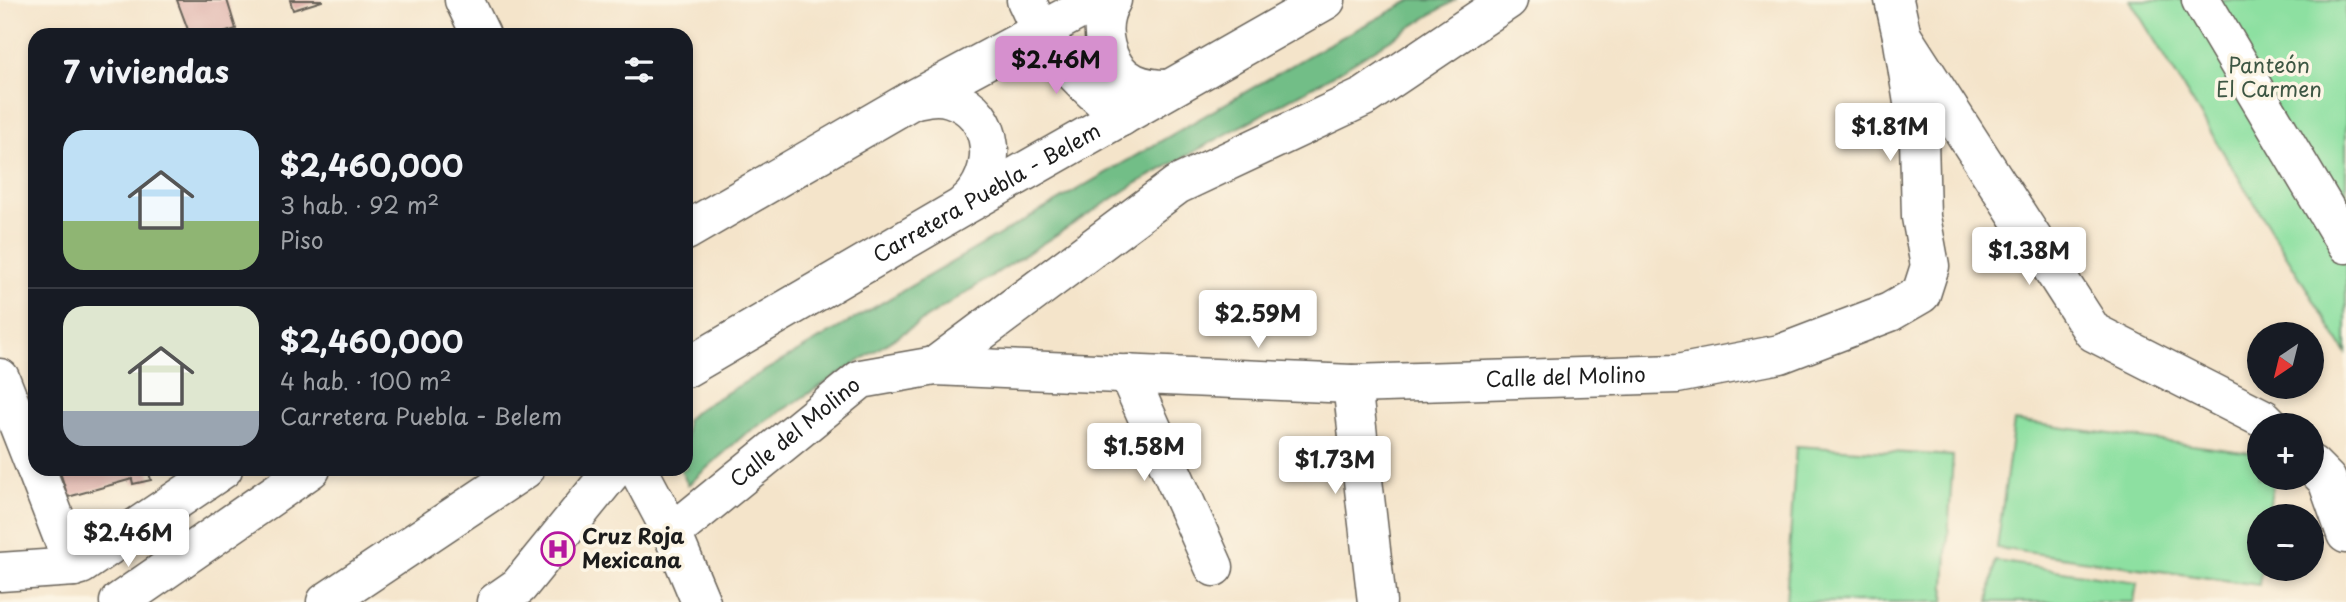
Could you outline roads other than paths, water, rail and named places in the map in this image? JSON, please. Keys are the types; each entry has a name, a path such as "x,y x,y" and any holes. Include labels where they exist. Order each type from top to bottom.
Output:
{"street":[{"path":"464,0 478,28"},
{"path":"693,227 912,100 1033,15 1098,0"},
{"path":"1112,0 1104,21 1108,55 1118,70 1132,82 1149,88 1167,89"},
{"name":"Carretera Puebla - Belem","path":"693,364 1326,0"},
{"name":"Calle del Molino","path":"935,366 1177,185 1364,97 1508,0"},
{"path":"2201,0 2346,244"},
{"path":"1033,15 1077,75 1121,117"},
{"path":"1898,18 2094,332 2252,413"},
{"name":"Calle del Molino","path":"673,533 862,379 935,366 1352,384 1677,374 1780,354 1890,312 1921,294 1930,266 1921,217 1919,139 1898,18"},
{"path":"912,100 930,96 949,98 966,106 979,119 987,133 990,149 985,181 975,196 962,207"},
{"path":"1128,374 1214,567"},
{"path":"0,378 28,450"},
{"path":"1352,384 1377,602"},
{"path":"38,476 74,567"},
{"path":"0,572 81,565 213,476"},
{"path":"119,602 301,476"},
{"path":"326,602 515,476"},
{"path":"496,602 519,586 608,476"},
{"path":"642,476 673,533 701,602"},
{"path":"2324,477 2346,534"}],"place":[{"name":"Cruz Roja Mexicana","path":"558,549"}],"park label":[{"name":"Panteón El Carmen","path":"2269,78"}]}
